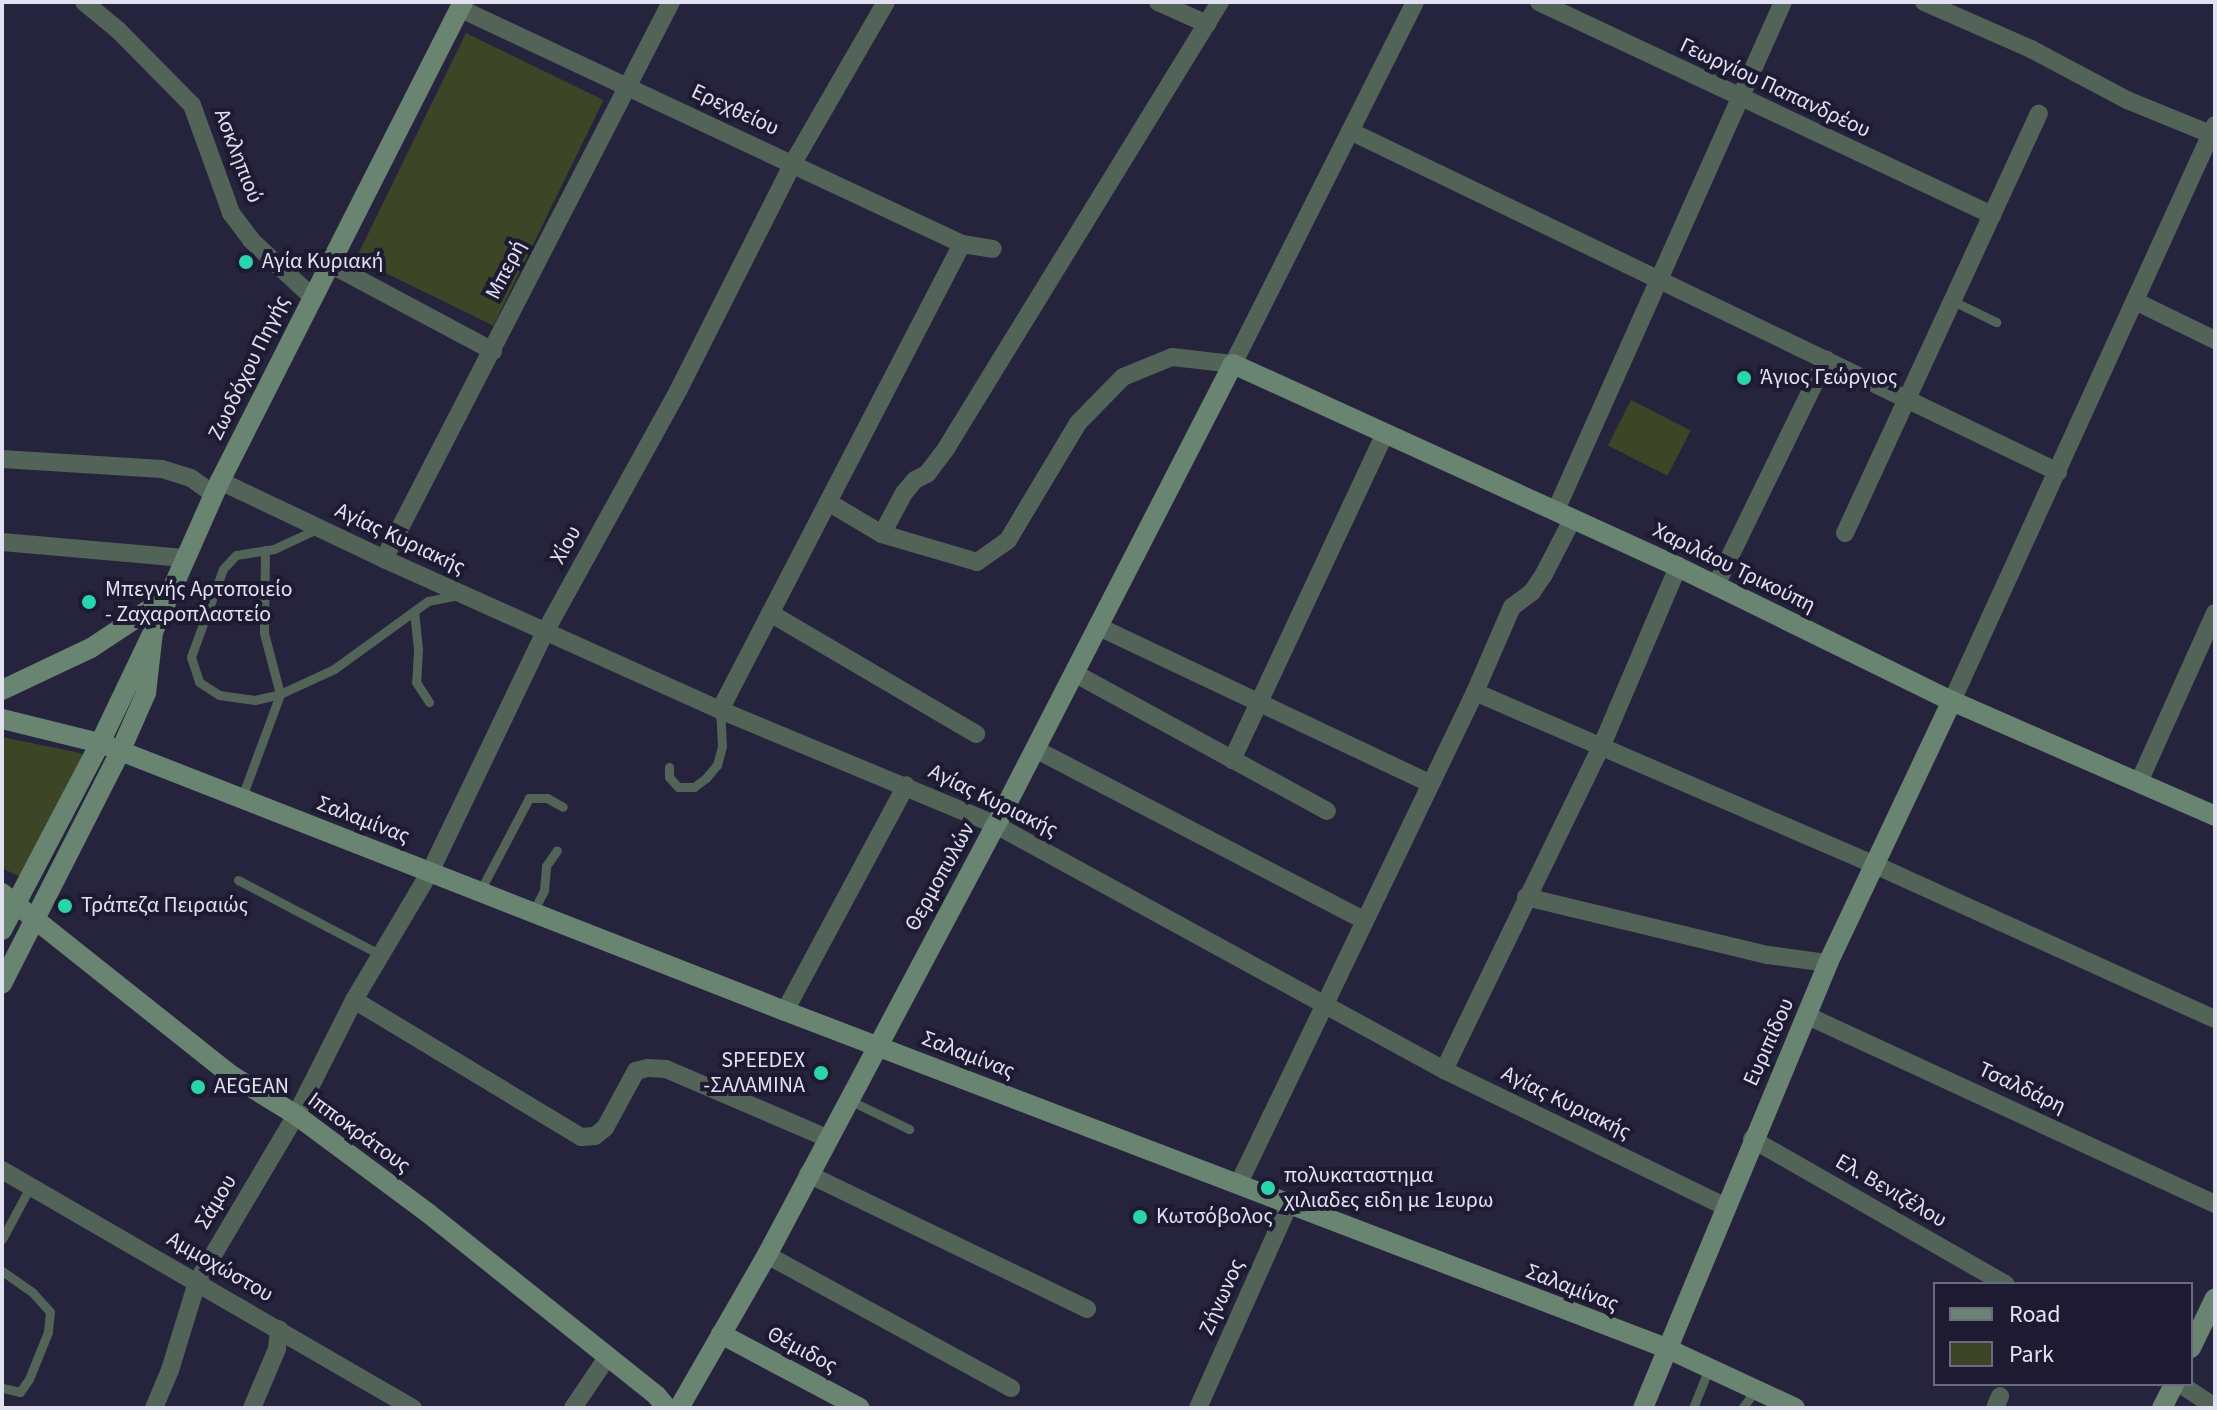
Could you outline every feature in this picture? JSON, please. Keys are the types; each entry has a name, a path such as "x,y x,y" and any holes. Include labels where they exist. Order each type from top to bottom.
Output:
{"street":[{"name":"Ασκληπιού","path":"84,2 118,30 192,105 231,213 251,240 311,296"},
{"name":"Μπερή","path":"384,559 671,2"},
{"name":"Χίου","path":"296,1115 354,1000 430,872 545,632 679,389 793,163 886,2"},
{"path":"1158,2 1207,24"},
{"path":"882,534 904,493 927,474 947,447 1220,2"},
{"path":"828,502 882,534 977,562 1008,540 1078,423 1123,377 1172,357 1233,364 1415,2"},
{"name":"Γεωργίου Παπανδρέου","path":"1539,2 1992,215"},
{"path":"1238,1185 1475,692 1512,607 1532,592 1544,574 1659,279 1783,2"},
{"path":"1924,2 2031,49 2127,100 2214,132 1952,701"},
{"name":"Ζωοδόχου Πηγής","path":"17,906 100,743 217,488 311,296 461,5"},
{"name":"Ερεχθείου","path":"461,5 626,87 962,244 993,249"},
{"path":"1845,533 1955,302 2039,114"},
{"path":"1350,131 2058,472"},
{"path":"720,710 962,244"},
{"path":"330,264 493,351"},
{"path":"2137,302 2215,340"},
{"path":"1716,585 1826,359"},
{"name":"Χαριλάου Τρικούπη","path":"1233,364 1565,514 1952,701 2215,816"},
{"name":"Θερμοπυλών","path":"679,1408 767,1255 876,1045 996,825 1233,364"},
{"path":"1232,760 1385,433"},
{"name":"Αγίας Κυριακής","path":"2,459 162,469 319,528 720,710 996,825 1444,1070 1724,1206"},
{"path":"2,542 184,558"},
{"path":"1444,1070 1602,745 1678,567"},
{"path":"2,690 91,648 165,599"},
{"path":"770,613 976,734"},
{"path":"2139,782 2215,613"},
{"path":"1097,626 1431,784"},
{"name":"Ζωοδόχου Πηγής","path":"17,906 120,752 146,693 153,632"},
{"path":"1074,673 1327,811"},
{"path":"1475,692 1873,864 2215,1019"},
{"name":"Ευριπίδου","path":"1643,1408 1724,1206 1808,1016 1828,963 1952,701"},
{"name":"Σαλαμίνας","path":"2,719 100,743 785,1011 1666,1348 1795,1408"},
{"path":"1035,749 1365,921"},
{"path":"785,1011 906,785"},
{"path":"1526,897 1768,955 1828,963"},
{"path":"2,930 17,906"},
{"path":"2,984 17,906"},
{"name":"Ιπποκράτους","path":"17,906 231,1075 296,1115 428,1213 608,1356 667,1408"},
{"path":"354,1000 581,1137 595,1136 605,1128 636,1071 648,1068 666,1069 827,1138"},
{"name":"Τσαλδάρη","path":"1808,1016 2215,1204"},
{"name":"Σάμου","path":"155,1407 197,1282 296,1115"},
{"name":"Ελ. Βενιζέλου","path":"1752,1139 2002,1282"},
{"name":"Αμμοχώστου","path":"2,1170 279,1329 405,1406"},
{"path":"808,1174 1087,1309"},
{"name":"Ζήνωνος","path":"1198,1408 1289,1205"},
{"path":"767,1255 1011,1388"},
{"path":"2193,1344 2215,1298"},
{"path":"252,1408 277,1349 279,1329"},
{"name":"Θέμιδος","path":"721,1334 860,1408"},
{"path":"573,1408 608,1356"},
{"path":"2162,1408 2173,1386"},
{"path":"2183,1386 2215,1407"}],"lane":[{"path":"1955,302 1996,322"},
{"path":"319,528 265,550 236,555 223,569 191,657 199,682 219,695 255,700 280,694 334,669 428,601 464,594"},
{"path":"242,799 280,694 264,633 265,550"},
{"path":"414,611 418,649 416,682 429,702"},
{"path":"669,767 669,777 678,787 694,787 706,778 717,765 722,746 720,710"},
{"path":"480,891 529,798 547,798 563,807"},
{"path":"533,912 544,890 546,866 557,850"},
{"path":"238,880 381,955"},
{"path":"849,1100 909,1129"},
{"path":"2,1239 30,1187"},
{"path":"2,1271 33,1293 50,1312 48,1332 29,1379 20,1392 2,1388"},
{"path":"1693,1408 1709,1368"},
{"path":"1742,1408 1757,1389"}],"green space":[{"path":"466,33 604,100 493,326 356,259"},
{"path":"1631,400 1691,430 1668,476 1608,445"},
{"path":"2,737 80,753 86,759 22,878 2,868"}],"place":[{"name":"Αγία Κυριακή","path":"246,262"},
{"name":"Άγιος Γεώργιος","path":"1744,378"},
{"name":"Μπεγνής Αρτοποιείο - Ζαχαροπλαστείο","path":"89,602"},
{"name":"Τράπεζα Πειραιώς","path":"65,906"},
{"name":"SPEEDEX -ΣΑΛΑΜΙΝΑ","path":"821,1073"},
{"name":"AEGEAN","path":"198,1087"},
{"name":"πολυκαταστημα χιλιαδες ειδη με 1ευρω","path":"1268,1188"},
{"name":"Κωτσόβολος","path":"1140,1217"}]}
